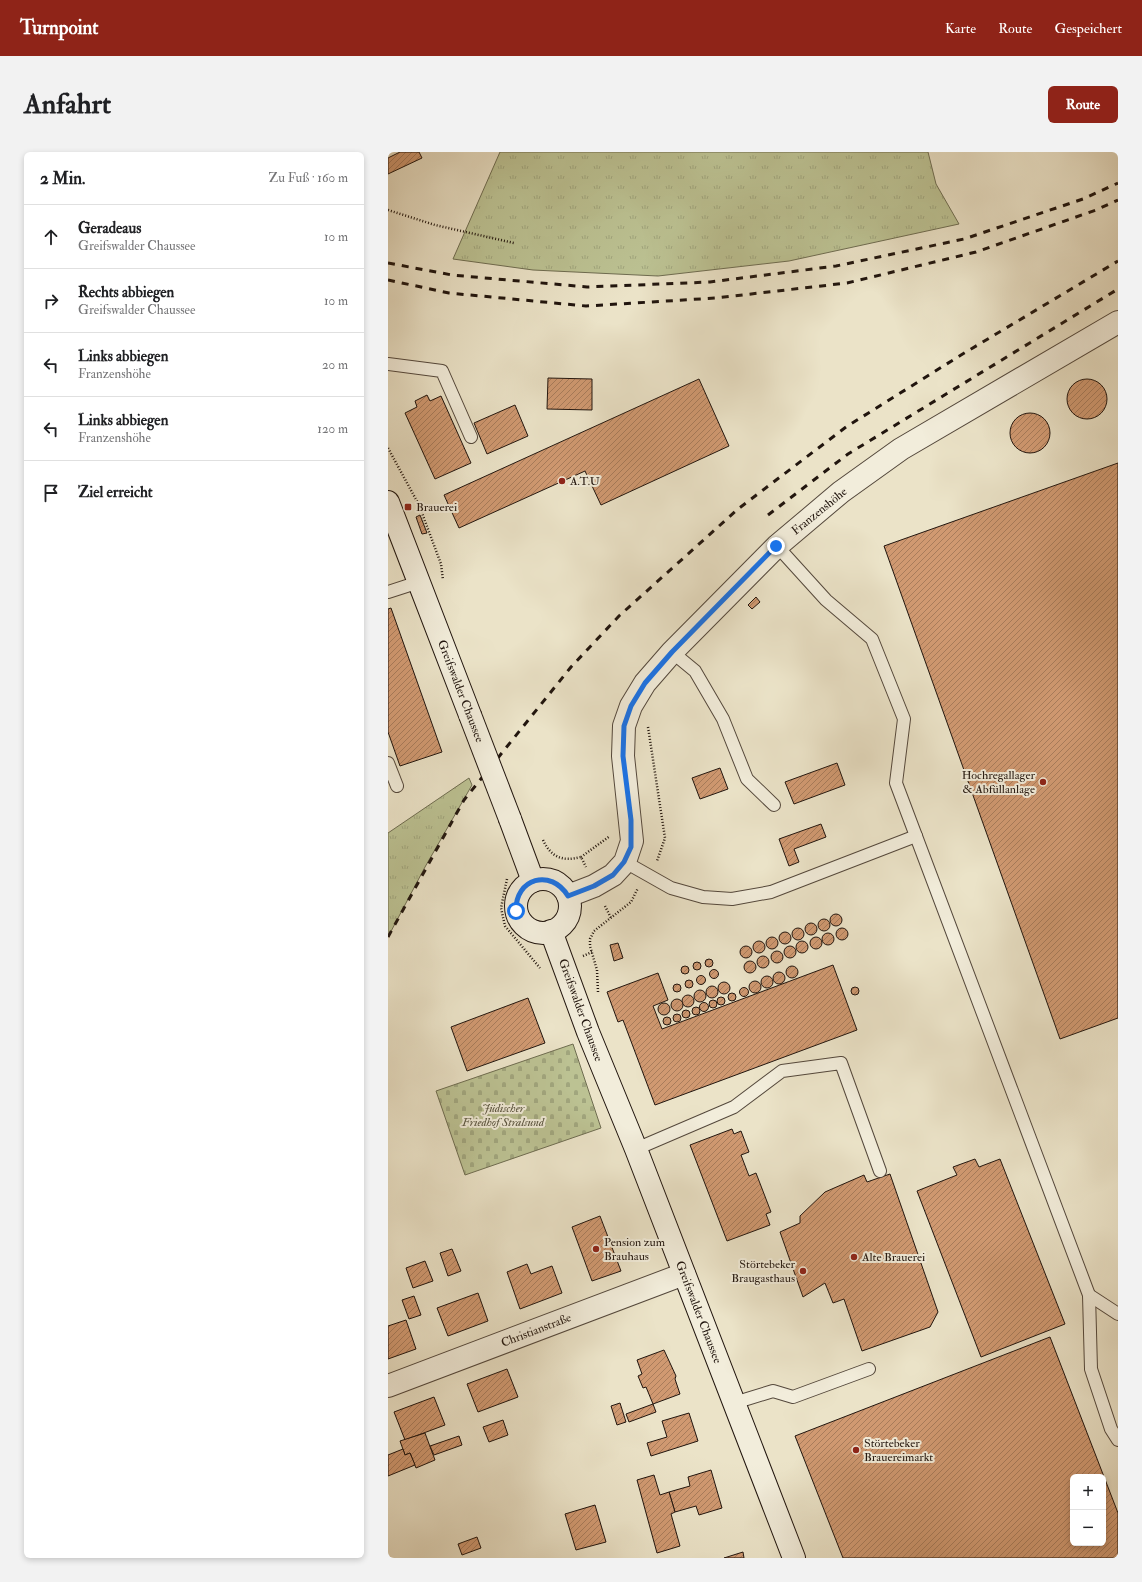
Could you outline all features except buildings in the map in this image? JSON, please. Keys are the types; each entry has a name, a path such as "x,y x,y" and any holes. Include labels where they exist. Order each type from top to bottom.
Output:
{"main road":[{"name":"Franzenshöhe","path":"568,896 594,886 613,875 624,862 632,841 623,756 624,726 634,700 645,683 672,652 776,546 841,492 901,449 1118,322"},
{"name":"Greifswalder Chaussee","path":"388,502 393,530 418,582 510,819 532,881"},
{"path":"541,879 557,883 568,896 569,913 565,921 551,931 542,933 533,931 525,926 519,919 516,902 525,886 532,881 541,879"},
{"name":"Greifswalder Chaussee","path":"551,931 588,1032 636,1149 794,1558"},
{"name":"Christianstraße","path":"388,1386 684,1274"}],"lane":[{"path":"388,364 442,371 471,437"},
{"path":"776,546 826,600 872,640 904,718 896,783 1088,1295 1091,1369 1111,1429 1118,1440"},
{"path":"388,592 418,582"},
{"path":"672,652 695,670 723,719 747,779 774,806"},
{"path":"388,763 397,786"},
{"path":"624,862 671,888 703,898 732,899 771,892 916,836"},
{"path":"636,1149 734,1107 782,1071 841,1063 880,1171"},
{"path":"1088,1295 1118,1314"},
{"path":"734,1403 773,1391 793,1396 869,1370"}],"path":[{"path":"388,210 435,225 514,243"},
{"path":"542,839 550,852 556,857 565,860 581,857 594,886"},
{"path":"507,874 508,883 501,908 505,926 541,970"},
{"path":"592,952 590,939 594,931 631,902 648,876"}],"green space":[{"path":"500,152 928,152 936,184 959,224 789,261 658,276 533,270 453,259"},
{"path":"469,778 472,785 425,867 388,937 388,833"},
{"name":"Jüdischer Friedhof Stralsund","path":"573,1044 601,1128 465,1175 436,1091"}],"railway":[{"path":"388,263 452,275 587,287 710,282 836,266 964,239 1083,199 1118,183"},
{"path":"388,280 449,293 586,306 716,298 847,283 976,252 1096,210 1118,200"},
{"path":"388,937 464,800 571,667 619,616 738,509 846,427 961,355 1118,261"},
{"path":"768,515 848,454 1118,289"}],"place":[{"name":"A.T.U","path":"562,481"},
{"name":"Brauerei","path":"408,507"},
{"name":"Hochregallager & Abfüllanlage","path":"1043,782"},
{"name":"Pension zum Brauhaus","path":"596,1249"},
{"name":"Alte Brauerei","path":"854,1257"},
{"name":"Störtebeker Braugasthaus","path":"803,1271"},
{"name":"Störtebeker Brauereimarkt","path":"856,1450"}],"route":[{"path":"516,911 516,902 519,893 532,881 541,879 557,883 568,896 594,886 613,875 624,862 631,847 632,841 631,820 623,756 624,726 631,706 645,683 672,652 776,546"}]}
